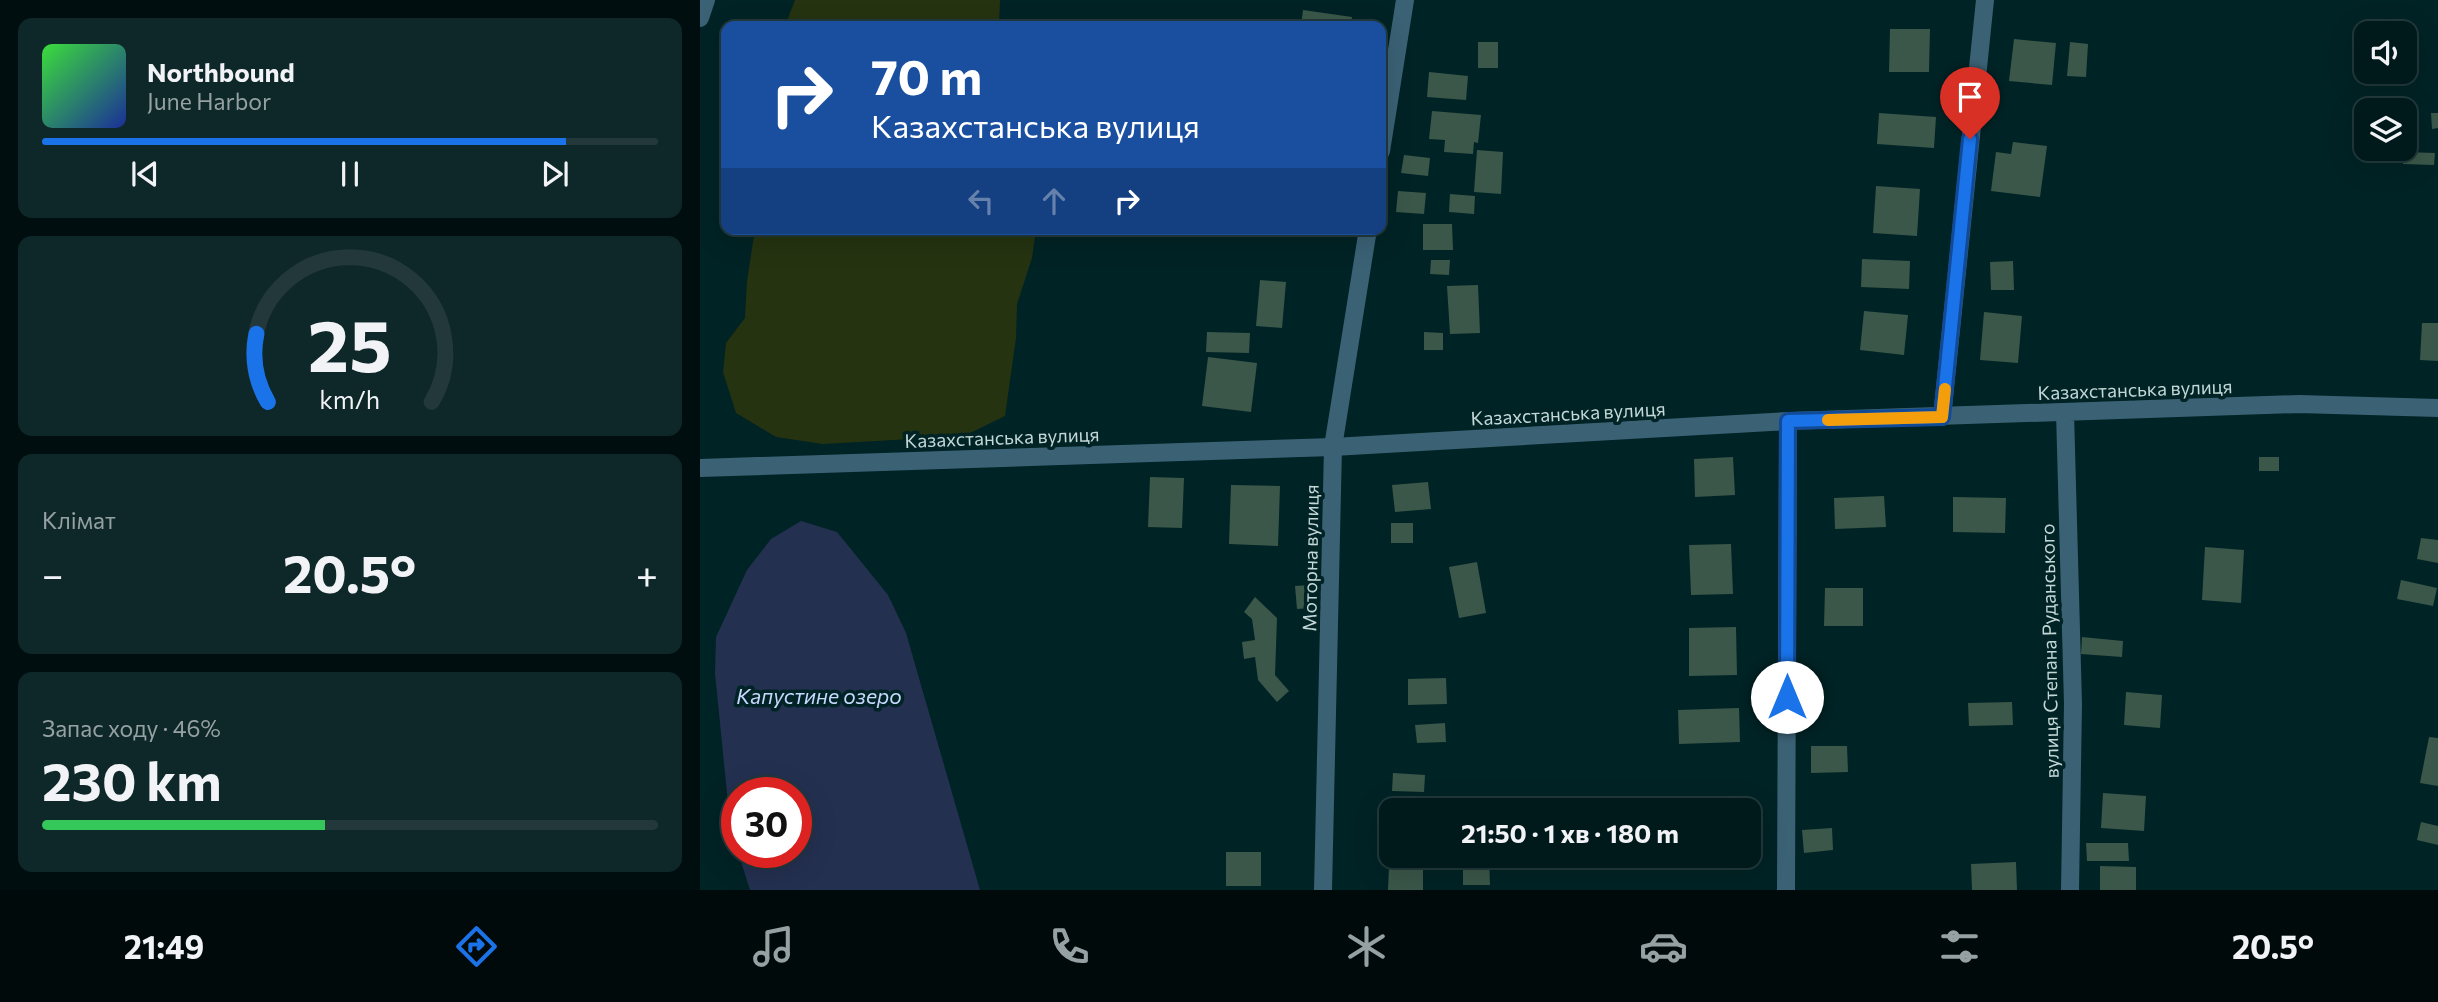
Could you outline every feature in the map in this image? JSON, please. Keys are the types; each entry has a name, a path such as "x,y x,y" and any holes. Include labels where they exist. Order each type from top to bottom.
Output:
{"street":[{"path":"700,18 706,0"},
{"path":"1386,120 1405,0"},
{"path":"1942,417 1985,0"},
{"name":"Моторна вулиця","path":"1323,890 1333,447 1367,235"},
{"name":"Казахстанська вулиця","path":"700,468 1333,447 1788,421 2299,404 2438,408"},
{"name":"вулиця Степана Руданського","path":"2065,412 2073,704 2070,890"},
{"path":"1786,890 1788,421"}],"green space":[{"path":"795,0 1000,0 999,21 787,21"},
{"path":"754,235 1035,235 1032,258 1017,304 1016,338 1005,416 964,436 823,444 776,437 736,413 723,372 726,343 745,318"}],"water":[{"name":"Капустине озеро","path":"801,521 837,532 888,595 906,633 980,890 750,890 743,868 812,868 812,777 725,777 715,673 716,637 747,570 771,539"}],"building":[{"path":"1303,10 1352,17 1352,21 1302,21"},
{"path":"1890,29 1930,29 1929,72 1889,72"},
{"path":"2014,39 2056,43 2052,85 2009,81"},
{"path":"1478,42 1498,42 1498,68 1478,68"},
{"path":"2070,42 2088,44 2086,77 2067,76"},
{"path":"1429,72 1468,76 1466,100 1427,97"},
{"path":"1432,111 1481,115 1478,143 1474,142 1473,154 1444,152 1445,140 1429,139"},
{"path":"1879,113 1936,117 1934,148 1877,144"},
{"path":"2431,113 2438,113 2438,128 2432,129"},
{"path":"2013,142 2047,146 2040,197 1991,191 1996,152 2011,154"},
{"path":"1477,150 1503,152 1501,194 1474,192"},
{"path":"2417,152 2435,153 2434,165 2403,164 2403,161 2417,161"},
{"path":"1404,155 1430,158 1428,176 1401,173"},
{"path":"1876,186 1920,189 1917,236 1873,233"},
{"path":"1398,191 1426,193 1424,214 1396,212"},
{"path":"1450,194 1475,196 1474,214 1449,212"},
{"path":"1423,224 1452,224 1453,250 1423,250"},
{"path":"1862,259 1910,261 1909,289 1861,287"},
{"path":"1431,260 1450,260 1449,275 1430,274"},
{"path":"2013,261 2014,290 1991,290 1990,262"},
{"path":"1260,280 1286,282 1282,328 1256,326"},
{"path":"1478,285 1480,333 1450,334 1447,286"},
{"path":"1864,311 1908,315 1904,355 1860,350"},
{"path":"1984,312 2022,316 2018,363 1980,360"},
{"path":"2422,323 2438,323 2438,361 2420,360"},
{"path":"1207,332 1250,333 1249,353 1206,352"},
{"path":"1424,332 1443,333 1443,350 1424,350"},
{"path":"1208,357 1257,363 1251,412 1202,406"},
{"path":"1733,457 1735,495 1695,497 1694,459"},
{"path":"2259,457 2279,457 2279,471 2259,471"},
{"path":"1150,477 1184,478 1182,528 1148,527"},
{"path":"1428,482 1431,509 1395,512 1392,485"},
{"path":"1231,485 1280,486 1278,546 1229,544"},
{"path":"1884,496 1886,527 1835,529 1834,498"},
{"path":"1953,497 2006,498 2005,533 1953,532"},
{"path":"1391,523 1413,523 1413,543 1391,543"},
{"path":"2421,538 2438,540 2438,563 2417,559"},
{"path":"1731,544 1733,594 1691,595 1689,545"},
{"path":"2205,547 2244,550 2241,603 2202,600"},
{"path":"1477,562 1486,613 1459,618 1449,567"},
{"path":"2401,580 2437,588 2433,606 2397,599"},
{"path":"1309,585 1311,608 1297,609 1295,586"},
{"path":"1825,588 1863,588 1863,626 1824,626"},
{"path":"1255,597 1277,618 1275,675 1289,691 1277,702 1258,680 1255,657 1244,659 1242,642 1255,640 1252,619 1244,612"},
{"path":"1736,627 1737,675 1689,676 1689,628"},
{"path":"2082,637 2123,641 2122,657 2081,654"},
{"path":"1446,678 1447,704 1408,705 1408,679"},
{"path":"2126,692 2162,695 2160,728 2124,725"},
{"path":"2012,702 2013,725 1969,726 1968,703"},
{"path":"1739,708 1740,742 1679,744 1678,710"},
{"path":"1445,723 1446,742 1417,743 1415,725"},
{"path":"2429,737 2438,738 2438,786 2420,783"},
{"path":"1811,746 1847,746 1848,772 1811,773"},
{"path":"1393,773 1425,775 1424,792 1392,791"},
{"path":"2103,793 2146,796 2144,831 2101,828"},
{"path":"2421,822 2438,826 2438,845 2417,840"},
{"path":"1832,828 1833,850 1804,853 1802,830"},
{"path":"2086,843 2128,843 2129,861 2087,861"},
{"path":"1226,852 1261,852 1261,886 1226,886"},
{"path":"2016,862 2017,890 1972,890 1971,864"},
{"path":"2100,866 2136,867 2136,890 2100,890"},
{"path":"1389,868 1423,868 1423,890 1388,890"},
{"path":"1463,868 1489,868 1490,885 1463,885"}],"slow traffic":[{"path":"1828,420 1942,417 1945,389"}],"route":[{"path":"1787,697 1788,421 1942,417 1970,139"}]}
